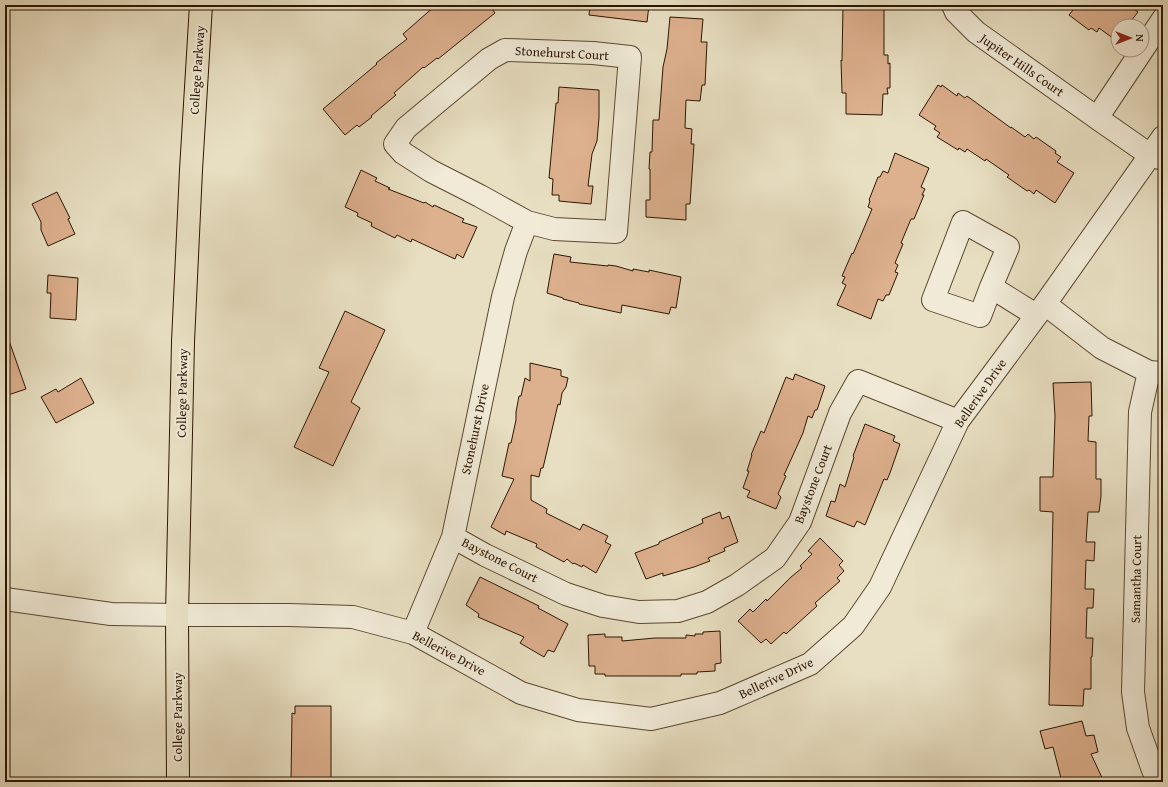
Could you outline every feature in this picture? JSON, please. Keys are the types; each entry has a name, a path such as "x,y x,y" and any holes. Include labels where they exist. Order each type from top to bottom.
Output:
{"main road":[{"name":"College Parkway","path":"178,782 177,615 183,342 201,5"}],"street":[{"name":"Jupiter Hills Court","path":"953,5 956,12 976,32 1097,118 1157,157"},
{"path":"1097,118 1163,19"},
{"name":"Stonehurst Court","path":"505,50 593,53 630,57 616,232 554,229 527,222 431,171 403,153 395,144 406,128 489,59 505,50"},
{"name":"Bellerive Drive","path":"5,599 111,614 353,617 413,633 521,693 578,710 651,719 720,703 810,664 853,626 880,587 958,420 1157,157 1163,137"},
{"name":"Stonehurst Drive","path":"413,633 453,537 503,297 516,251 527,222"},
{"path":"991,287 1040,310 1102,348 1156,373"},
{"name":"Samantha Court","path":"1156,373 1140,412 1134,692 1138,728 1153,770 1159,782"},
{"name":"Baystone Court","path":"453,537 484,555 566,594 603,606 639,612 678,611 707,602 737,585 775,558 800,522 840,413 858,381 958,420"}],"building":[{"path":"436,5 489,5 495,13 438,59 437,58 424,68 423,67 394,93 396,95 371,116 372,117 359,127 357,125 345,135 323,109 377,64 376,63 407,39 403,34"},
{"path":"590,5 649,5 647,22 589,15"},
{"path":"843,5 884,5 884,55 888,55 888,64 890,63 890,88 887,88 888,94 883,94 882,115 846,114 846,93 842,93 841,60 842,61"},
{"path":"1077,5 1128,5 1138,12 1133,18 1110,18 1110,36 1099,28 1097,32 1091,28 1089,30 1069,15"},
{"path":"670,17 703,19 701,42 707,42 705,85 702,85 700,101 686,100 685,128 692,129 691,144 694,144 690,204 686,204 686,220 646,217 646,200 650,200 649,169 650,152 652,152 653,120 659,120 663,67 667,49"},
{"path":"938,85 941,87 942,85 957,96 958,93 965,98 967,96 1025,137 1028,134 1034,139 1036,137 1056,151 1055,153 1061,157 1057,162 1074,173 1055,203 1036,190 1034,194 1029,190 1027,191 1007,177 1009,175 986,159 985,161 967,149 965,152 959,148 958,150 937,137 940,133 934,129 936,126 919,115"},
{"path":"559,87 599,90 597,141 592,154 588,186 593,186 591,204 559,201 559,195 552,195 553,179 549,178 556,103 558,103"},
{"path":"895,153 929,168 921,187 925,189 922,195 924,195 914,219 911,219 895,263 898,265 895,272 898,273 889,295 886,295 883,301 878,299 871,319 837,305 846,285 842,283 845,277 842,276 872,209 868,207 869,200 878,177 880,177 883,171 888,173"},
{"path":"361,170 377,178 375,181 390,188 388,189 424,203 425,202 433,207 434,205 464,219 462,222 477,227 463,258 457,254 455,259 412,239 411,242 397,235 395,238 371,226 372,223 357,216 358,213 345,207"},
{"path":"57,192 70,218 68,219 75,234 48,246 41,230 41,222 32,204"},
{"path":"554,254 571,257 570,262 616,266 633,271 633,269 649,272 649,270 681,277 676,308 671,307 669,314 622,305 621,313 579,304 547,293"},
{"path":"48,275 78,278 76,320 50,318 51,293 47,293"},
{"path":"345,311 385,330 351,402 360,408 333,466 294,447 329,372 319,368"},
{"path":"5,335 7,335 26,389 5,396"},
{"path":"530,363 561,370 561,376 568,378 566,387 562,393 560,405 558,404 543,468 541,468 539,477 531,475 531,500 547,509 546,513 580,530 583,524 608,536 605,542 611,545 596,573 583,565 582,567 574,563 573,564 567,559 564,562 536,547 537,544 506,531 505,535 491,527 514,479 502,476 509,443 511,443 516,420 519,396 521,396 525,378 530,381"},
{"path":"795,374 825,386 817,410 815,410 812,418 808,416 803,433 784,475 786,476 778,494 781,497 776,509 747,497 750,491 743,488 749,471 747,471 751,455 761,431 764,433 786,377 793,380"},
{"path":"81,378 94,403 56,423 41,397 56,389 58,392"},
{"path":"1091,382 1092,416 1089,416 1088,441 1096,442 1096,479 1101,479 1101,496 1099,512 1088,512 1086,542 1095,542 1094,561 1086,560 1085,589 1094,589 1093,608 1087,608 1086,638 1093,638 1091,657 1091,689 1084,689 1083,706 1049,705 1053,512 1040,511 1040,477 1053,477 1055,416 1053,383"},
{"path":"865,424 895,436 893,441 900,444 887,480 884,479 865,525 857,521 854,527 826,516 831,501 835,502 840,484 845,487 854,457 853,456"},
{"path":"720,512 722,519 729,516 738,542 724,548 725,551 708,558 710,561 663,576 663,573 646,579 635,553 659,544 659,542 703,523 702,519"},
{"path":"820,538 843,561 839,565 844,571 837,578 840,581 815,603 817,606 786,634 784,632 771,644 766,639 761,643 738,621 750,609 753,612 766,599 767,601 802,568 800,566 812,554 808,551"},
{"path":"480,577 539,606 538,608 568,624 554,652 548,650 544,657 520,643 524,637 478,617 479,614 466,605"},
{"path":"720,631 721,663 715,664 715,671 697,672 697,674 681,674 681,676 605,676 605,674 595,674 595,666 589,666 588,635 605,634 605,637 622,637 622,641 655,638 686,638 686,635 695,636 695,634 703,634 703,632"},
{"path":"295,706 331,706 331,782 291,782 292,713 295,714"},
{"path":"1082,721 1086,736 1094,735 1098,752 1091,754 1104,782 1062,782 1053,747 1045,749 1040,731"}]}
